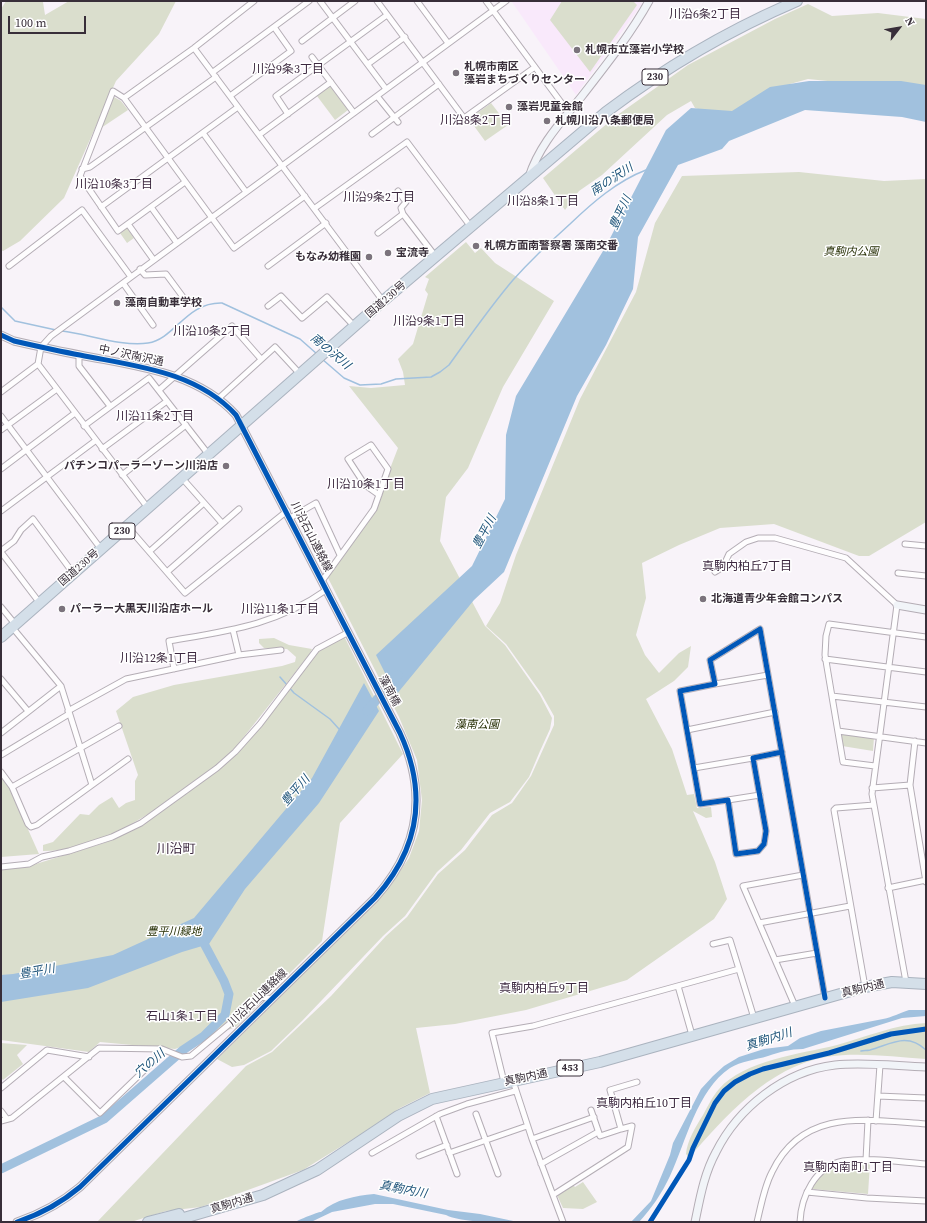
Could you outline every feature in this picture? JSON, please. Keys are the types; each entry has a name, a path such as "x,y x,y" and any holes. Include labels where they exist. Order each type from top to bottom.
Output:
{"highway":[{"name":"国道230号","path":"1,636 326,351 606,112 642,85 709,43 751,21 797,1"},
{"name":"真駒内通","path":"170,1222 263,1195 317,1170 398,1116 420,1105 453,1093 600,1062 865,987 892,982 926,984"},
{"path":"148,1222 166,1216 232,1204"},
{"path":"192,1222 232,1204"}],"street":[{"path":"124,98 194,48 254,1"},
{"path":"82,169 90,167 145,129 309,1"},
{"path":"320,1 386,89"},
{"path":"302,41 355,1"},
{"path":"377,1 464,118 535,67"},
{"path":"417,1 448,44"},
{"path":"486,1 569,113"},
{"path":"1,392 38,364 41,347 51,336 153,259 506,1"},
{"path":"529,177 540,150 615,53 647,2"},
{"path":"288,114 276,96 387,15"},
{"path":"230,96 291,51 274,27"},
{"path":"368,64 404,38"},
{"path":"194,48 384,301"},
{"path":"312,57 354,113"},
{"path":"259,135 331,82"},
{"path":"372,134 439,84"},
{"path":"185,182 118,231 80,176 114,91 124,98 145,129 168,158 234,248 305,196"},
{"path":"377,96 398,122"},
{"path":"101,207 238,107"},
{"path":"203,134 246,192"},
{"path":"315,208 407,142 471,227"},
{"path":"398,191 406,202 401,208 403,214 436,257"},
{"path":"151,207 177,242"},
{"path":"9,266 82,210 131,277"},
{"path":"378,233 403,214"},
{"path":"268,266 326,223"},
{"path":"128,224 153,259"},
{"path":"140,269 145,276 166,274 186,301"},
{"path":"123,283 153,325"},
{"path":"268,306 281,296 302,318 327,297 355,327"},
{"path":"158,390 232,326 262,360"},
{"name":"中ノ沢南沢通","path":"1,335 14,341 140,366 174,376 219,398 236,415 242,425"},
{"path":"219,398 275,347 300,374"},
{"path":"79,355 79,366 110,406"},
{"path":"38,364 95,441 148,508"},
{"path":"84,426 149,378 209,454"},
{"path":"1,430 57,389"},
{"path":"102,449 167,401"},
{"path":"1,469 75,413"},
{"path":"1,416 101,549"},
{"path":"122,475 186,425"},
{"name":"川沿石山連絡線","path":"242,425 360,658"},
{"path":"1,511 95,441"},
{"path":"322,581 374,509 379,495 388,469 371,445 348,459 365,485 379,495"},
{"path":"182,478 222,523"},
{"path":"150,551 204,503"},
{"path":"127,526 185,593 288,514 316,503 340,555"},
{"path":"167,572 239,509"},
{"path":"39,602 1,552 14,541 21,530 34,519 73,573"},
{"path":"715,572 723,567 729,554 746,542 758,538 775,538 846,558 897,605 926,610"},
{"path":"905,544 926,546"},
{"path":"898,573 926,576"},
{"path":"174,669 169,641 233,630 279,617 314,599 326,590"},
{"path":"897,605 872,788 888,888 906,982"},
{"path":"1,607 13,626 61,686 92,785"},
{"path":"875,766 843,762 825,658 826,636 829,624 926,637"},
{"path":"715,684 710,660 760,629 825,998"},
{"path":"233,630 239,655"},
{"path":"1,867 29,864 42,857 69,851 112,837 141,822 217,768 235,752 260,724 317,649 347,633"},
{"path":"1,755 126,679 239,655 281,650"},
{"name":"藻南橋","path":"360,658 400,733"},
{"path":"825,658 888,665 926,672"},
{"path":"760,795 700,804 680,691 768,675"},
{"path":"1,679 3,686 28,711"},
{"path":"1,733 61,686"},
{"path":"832,696 926,707"},
{"path":"687,730 775,712"},
{"path":"12,787 119,726"},
{"path":"838,731 926,743"},
{"name":"川沿石山連絡線","path":"17,1222 33,1217 52,1207 67,1198 80,1187 373,900 394,874 402,862 414,827 416,800 411,758 400,733"},
{"path":"888,888 926,881 910,785 915,741"},
{"path":"694,768 782,752"},
{"path":"728,800 736,854 758,851 764,844 766,831 753,758"},
{"path":"1,772 12,787 28,824 32,827 37,826 128,759"},
{"path":"872,788 910,785"},
{"path":"865,987 834,810 836,808 874,805"},
{"path":"794,1006 743,886 803,875"},
{"path":"759,923 850,906"},
{"path":"713,944 730,940 754,1018"},
{"path":"775,960 817,953"},
{"path":"563,1222 515,1091 509,1082 492,1034 533,1026 739,969"},
{"path":"678,986 692,1035"},
{"path":"1,1111 4,1120 12,1118 99,1048 162,1049 182,1057 191,1056 262,997 272,999"},
{"path":"64,1077 100,1113 158,1057 162,1049"},
{"path":"1,1088 47,1050 89,1057"},
{"path":"695,1222 706,1174 715,1152 726,1134 744,1112 758,1099 787,1081 819,1068 847,1065 926,1067"},
{"path":"876,1121 880,1065"},
{"path":"621,1129 610,1090 637,1082"},
{"path":"372,1153 436,1116 456,1107 515,1091"},
{"path":"878,1096 926,1098"},
{"path":"553,1195 628,1147 632,1126 600,1136 592,1110"},
{"path":"476,1114 498,1174"},
{"path":"436,1116 457,1174"},
{"path":"532,1139 594,1117"},
{"path":"759,1222 772,1172 791,1146 808,1132 831,1123 844,1120 926,1124"},
{"path":"866,1160 868,1120"},
{"path":"449,1153 527,1126"},
{"path":"541,1164 598,1132"},
{"path":"418,1156 447,1145"},
{"path":"800,1222 802,1206 807,1192 817,1176 834,1164 843,1161 866,1160 926,1164"},
{"path":"807,1192 867,1198 926,1201"}],"shaded area":[{"name":"札幌市立藻岩小学校","path":"639,1 642,4 576,95 512,2"}],"green space":[{"path":"6,1 43,2 45,15 69,1 176,1 159,34 116,81 64,198 20,241 3,251 1,250 1,9"},
{"path":"562,1 633,1 637,5 590,72 550,20"},
{"path":"808,4 832,16 878,13 926,19 926,86 847,83 808,79 790,84 735,113 710,113 695,108 691,101 667,115 602,175 579,191 565,210 543,178 616,116 688,65 775,19"},
{"path":"330,86 348,110 335,120 317,96"},
{"path":"114,97 121,101 128,110 101,128"},
{"path":"491,103 508,125 485,141 469,119"},
{"name":"真駒内公園","path":"799,172 884,181 926,179 926,522 869,556 859,556 774,524 720,528 679,545 642,563 646,598 636,635 645,655 659,673 679,653 691,646 688,667 674,681 646,699 672,749 687,795 694,794 697,808 711,807 712,817 706,818 693,811 715,862 727,899 714,919 627,980 526,1010 455,1024 416,1028 430,1093 400,1108 303,1170 201,1207 166,1211 131,1222 97,1222 246,1066 272,1052 331,996 386,936 407,917 438,874 465,850 492,815 512,803 531,776 554,725 554,716 541,693 506,644 486,626 500,603 516,555 580,399 636,292 655,223 682,176"},
{"path":"127,228 134,238 127,243 120,233"},
{"name":"藻南公園","path":"466,242 475,253 481,248 495,263 554,301 503,387 468,468 446,497 440,541 485,626 505,645 540,695 552,718 550,729 529,777 510,802 490,813 461,850 437,872 405,916 383,936 302,1021 271,1051 244,1065 232,1067 217,1059 345,933 390,886 409,858 419,831 422,800 417,760 399,717 327,576 374,510 398,448 349,386 371,388 405,385 403,372 398,359 413,344 428,294 425,290 429,279 425,277"},
{"name":"豊平川緑地","path":"344,636 403,754 340,823 322,941 236,1027 175,1049 100,1042 89,1052 1,1040 1,869 26,867 104,843 140,825 221,768 317,651"},
{"path":"274,638 289,645 312,649 309,655 231,753 166,803 116,832 99,840 80,846 62,850 43,851 43,845 53,842 80,814 89,815 99,805 112,797 119,808 126,803 135,800 135,781 138,775 116,711 133,697 174,685 282,666 295,662 296,657 287,649 264,648 259,643 259,639"},
{"path":"840,733 874,737 873,751 842,746"},
{"path":"1,776 10,789 39,854 1,857"},
{"path":"926,1023 926,1059 876,1055 851,1055 826,1057 805,1062 767,1082 733,1110 689,1158 686,1154 692,1134 714,1095 730,1079 743,1071 790,1055 837,1045 892,1028"},
{"path":"1,1043 27,1045 17,1055 23,1064 3,1080 1,1078"},
{"path":"847,1163 870,1163 868,1194 812,1189 818,1179 826,1172 836,1166"},
{"path":"583,1182 597,1202 583,1209 563,1208 557,1195 573,1185 575,1187"}],"water":[{"path":"809,81 901,81 926,85 926,122 902,117 805,110 729,141 722,149 678,165 638,237 633,289 606,345 577,396 504,572 474,600 396,695 376,655 472,566 505,499 506,435 516,396 606,246 666,130 691,108 732,111 770,87"},
{"path":"364,683 379,711 319,803 245,889 209,944 182,952 88,988 1,1002 1,975 113,955 194,918 312,778"},
{"path":"909,1010 926,1010 926,1016 902,1018 803,1049 781,1052 743,1062 730,1068 709,1089 701,1103 670,1176 660,1194 639,1222 631,1222 651,1201 670,1155 673,1143 701,1089 724,1066 739,1057 764,1049 788,1046 800,1038 821,1031 887,1018"},
{"path":"374,1194 448,1210 480,1214 518,1222 471,1221 393,1204 375,1204 332,1212 311,1222 295,1222 321,1212 339,1201"}],"waterway":[{"name":"南の沢川","path":"322,359 344,378 360,385 381,384 396,379 431,377 440,372 449,365 488,311 513,280 541,251 605,193 625,180 646,170"},
{"name":"南の沢川","path":"62,331 116,342 138,344 148,343 166,335 199,308 210,304 222,303 300,339 317,354"},
{"name":"南の沢川","path":"1,307 15,321 56,330"},
{"name":"豊平川","path":"367,711 398,675"},
{"path":"280,677 294,693 330,719 339,729"},
{"name":"穴の川","path":"1,1169 104,1119 183,1050 204,1036 225,1015 229,994 224,981 199,934"},
{"path":"861,1051 870,1050 899,1041 912,1042 926,1050"}],"cycle path":[{"path":"1,335 14,341 143,367 163,373 202,389 220,400 236,415 400,733 409,756 414,778 416,799 410,840 390,879 375,898 80,1187 50,1208 17,1222"},
{"path":"782,752 753,758 766,831 764,844 758,851 736,854 728,800 700,804 680,691 715,684 710,660 760,629 825,998"},
{"path":"650,1222 689,1160 693,1148 715,1103 724,1091 735,1082 763,1069 829,1053 891,1034 926,1029"}],"place":[{"name":"札幌市立藻岩小学校","path":"577,50"},
{"name":"札幌市南区 藻岩まちづくりセンター","path":"456,73"},
{"name":"藻岩児童会館","path":"509,107"},
{"name":"札幌川沿八条郵便局","path":"547,121"},
{"name":"札幌方面南警察署 藻南交番","path":"476,246"},
{"name":"宝流寺","path":"388,253"},
{"name":"もなみ幼稚園","path":"369,257"},
{"name":"藻南自動車学校","path":"117,303"},
{"name":"パチンコパーラーゾーン川沿店","path":"226,466"},
{"name":"北海道青少年会館コンパス","path":"703,599"},
{"name":"パーラー大黒天川沿店ホール","path":"62,609"}],"district":[{"name":"川沿6条2丁目","path":"705,15"},
{"name":"川沿9条3丁目","path":"288,70"},
{"name":"川沿8条2丁目","path":"476,121"},
{"name":"川沿10条3丁目","path":"114,185"},
{"name":"川沿9条2丁目","path":"379,198"},
{"name":"川沿8条1丁目","path":"543,202"},
{"name":"川沿9条1丁目","path":"429,322"},
{"name":"川沿10条2丁目","path":"212,332"},
{"name":"川沿11条2丁目","path":"155,417"},
{"name":"川沿10条1丁目","path":"366,485"},
{"name":"真駒内柏丘7丁目","path":"747,567"},
{"name":"川沿11条1丁目","path":"280,610"},
{"name":"川沿12条1丁目","path":"159,659"},
{"name":"川沿町","path":"176,850"},
{"name":"真駒内柏丘9丁目","path":"544,989"},
{"name":"石山1条1丁目","path":"182,1017"},
{"name":"真駒内柏丘10丁目","path":"644,1104"},
{"name":"真駒内南町1丁目","path":"848,1168"}],"water label":[{"name":"真駒内川","path":"769,1040"},
{"name":"真駒内川","path":"403,1190"}]}
